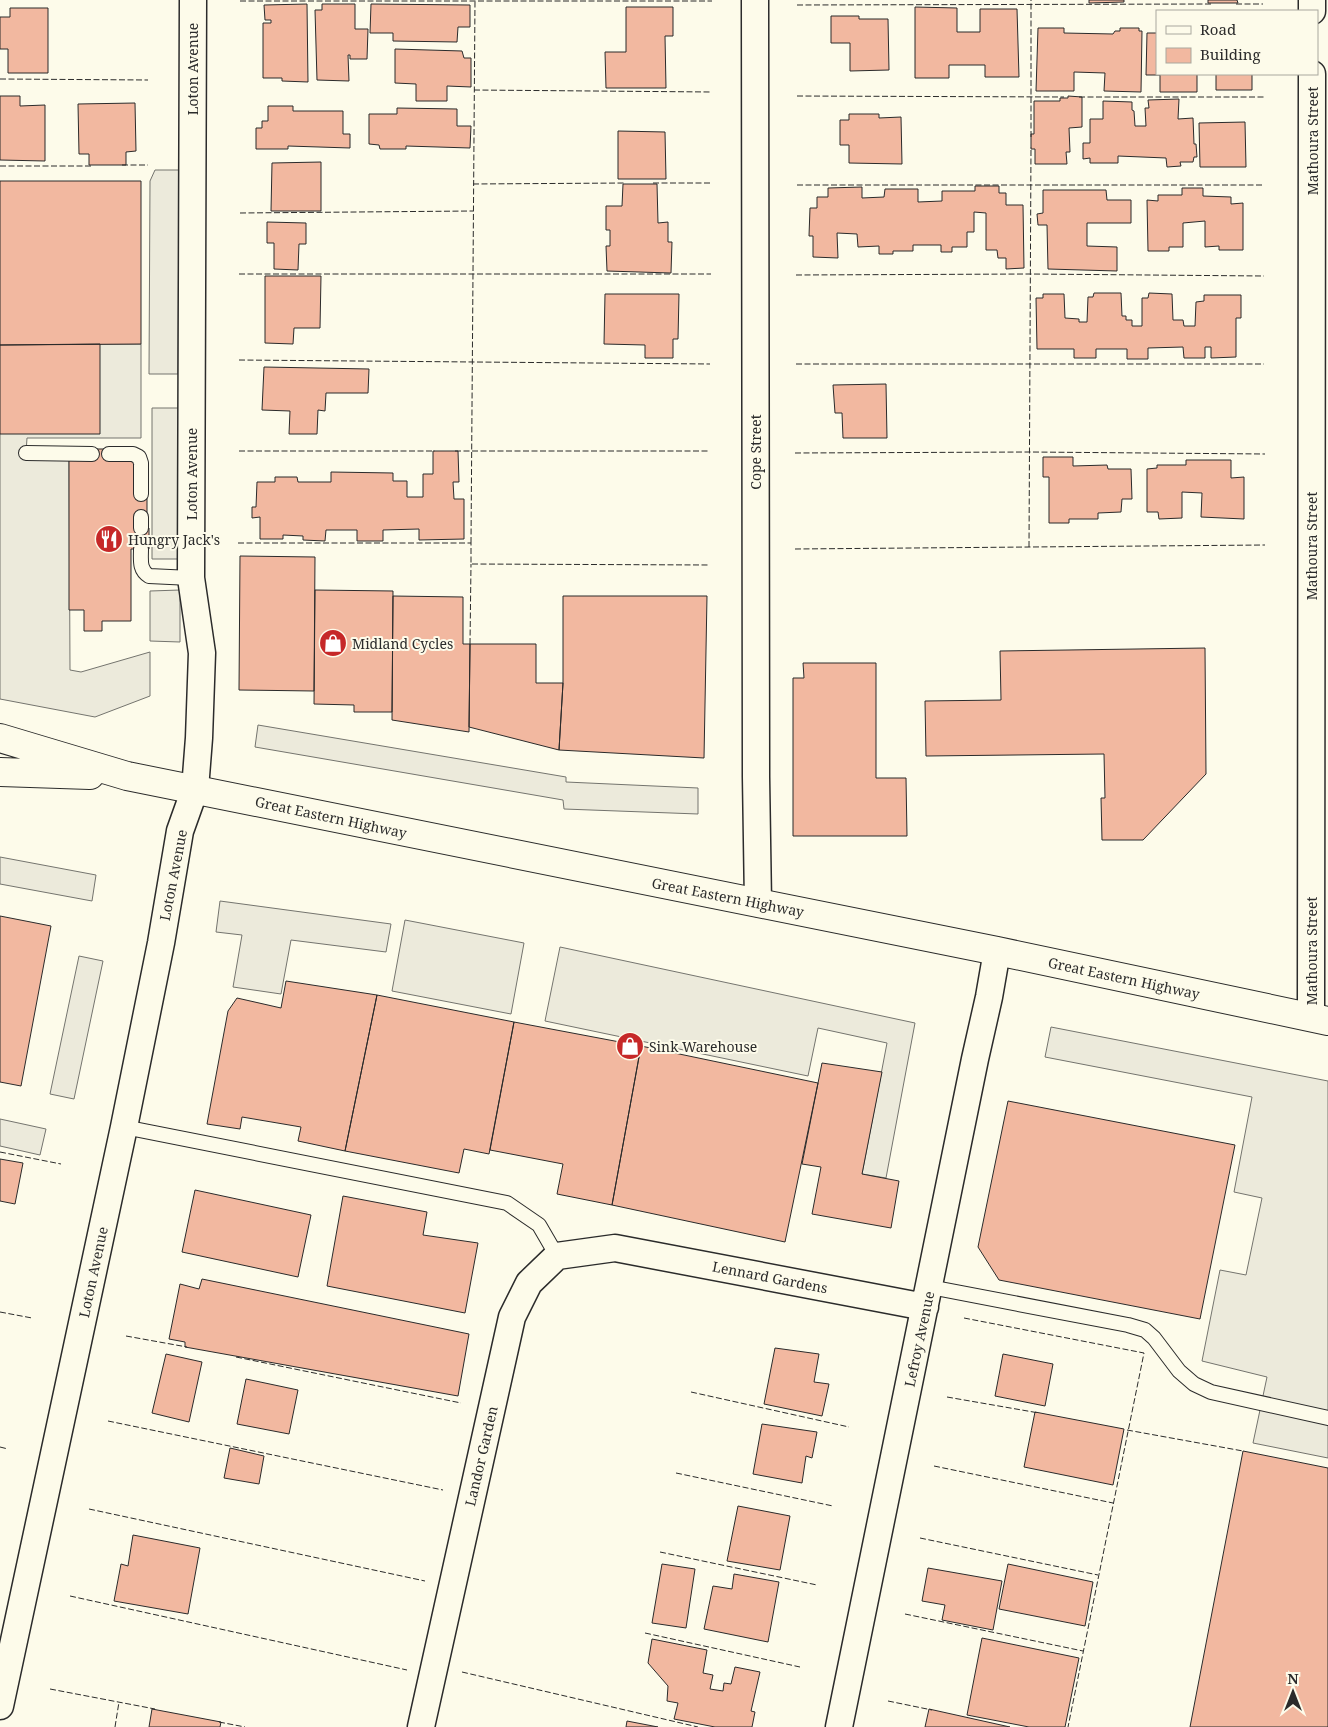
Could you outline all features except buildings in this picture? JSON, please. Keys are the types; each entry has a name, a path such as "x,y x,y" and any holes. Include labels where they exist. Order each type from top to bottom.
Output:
{"highway":[{"name":"Great Eastern Highway","path":"0,738 127,776 997,951 1319,1019"},
{"name":"Great Eastern Highway","path":"0,772 127,776"}],"street":[{"name":"Loton Avenue","path":"0,1706 124,1127 180,831 195,789 200,729 202,654 191,578 192,0"},
{"name":"Cope Street","path":"755,0 756,777 758,903"},
{"name":"Mathoura Street","path":"1312,75 1319,1019"},
{"name":"Lefroy Avenue","path":"839,1727 997,951"},
{"name":"Lennard Gardens","path":"557,1256 615,1248 927,1297"},
{"name":"Landor Garden","path":"421,1727 512,1317 529,1284 557,1256"}],"lane":[{"path":"26,453 92,454"},
{"path":"109,454 134,454 138,457 141,463 141,494"},
{"path":"141,549 143,573 149,576 191,578"},
{"path":"124,1127 507,1203 539,1225 557,1256"},
{"name":"Lennard Gardens","path":"927,1297 1128,1325 1144,1330 1154,1338 1179,1371 1194,1384 1211,1392 1328,1418"}],"shaded area":[{"path":"155,170 179,170 178,374 149,374 150,181"},
{"path":"141,344 141,438 27,438 26,453 69,454 70,670 81,672 150,652 150,696 95,717 0,699 0,345"},
{"path":"152,408 179,408 180,559 152,559"},
{"path":"180,590 180,642 150,641 150,591"},
{"path":"258,725 566,777 566,782 698,788 698,814 564,809 563,800 255,747"},
{"path":"0,857 96,875 92,901 0,884"},
{"path":"220,901 391,924 386,952 291,940 281,994 233,987 242,935 216,932"},
{"path":"405,920 524,943 511,1014 392,991"},
{"path":"560,947 915,1023 886,1178 862,1174 887,1043 818,1028 808,1076 545,1021"},
{"path":"79,956 103,961 74,1099 50,1094"},
{"path":"1051,1027 1328,1081 1328,1458 1253,1443 1267,1377 1202,1361 1220,1270 1246,1275 1262,1198 1234,1192 1252,1097 1045,1057"},
{"path":"0,1119 46,1129 40,1155 0,1146"}],"fence":[{"path":"471,543 475,0"},
{"path":"1031,0 1031,137"},
{"path":"240,1 712,1"},
{"path":"797,5 1211,4"},
{"path":"1236,4 1263,4"},
{"path":"0,79 148,80"},
{"path":"474,90 711,92"},
{"path":"797,96 1064,97"},
{"path":"1079,97 1264,97"},
{"path":"1029,547 1031,147"},
{"path":"122,165 148,165"},
{"path":"0,166 92,166"},
{"path":"473,184 626,183"},
{"path":"653,183 711,183"},
{"path":"797,185 1264,185"},
{"path":"240,213 473,211"},
{"path":"239,274 711,274"},
{"path":"796,275 1264,276"},
{"path":"239,360 710,364"},
{"path":"796,364 1264,364"},
{"path":"239,451 435,451"},
{"path":"455,451 710,451"},
{"path":"795,453 1265,454"},
{"path":"238,543 471,543 471,564 709,565"},
{"path":"795,549 1265,545"},
{"path":"470,644 471,564"},
{"path":"0,1152 61,1164"},
{"path":"0,1312 32,1318"},
{"path":"964,1318 1144,1353 1068,1727"},
{"path":"126,1336 187,1347"},
{"path":"236,1357 461,1403"},
{"path":"691,1392 849,1427"},
{"path":"947,1397 1039,1413"},
{"path":"108,1421 443,1490"},
{"path":"1127,1430 1243,1451"},
{"path":"0,1447 8,1449"},
{"path":"934,1466 1113,1503"},
{"path":"676,1473 833,1506"},
{"path":"89,1509 425,1581"},
{"path":"920,1538 1098,1575"},
{"path":"660,1552 817,1585"},
{"path":"70,1596 407,1670"},
{"path":"905,1614 1083,1651"},
{"path":"645,1633 800,1667"},
{"path":"462,1672 698,1727"},
{"path":"50,1689 155,1709"},
{"path":"888,1701 932,1710"},
{"path":"115,1727 119,1702"},
{"path":"219,1722 245,1727"}],"place":[{"name":"Hungry Jack's","path":"109,539"},
{"name":"Midland Cycles","path":"333,643"},
{"name":"Sink Warehouse","path":"630,1046"}]}
